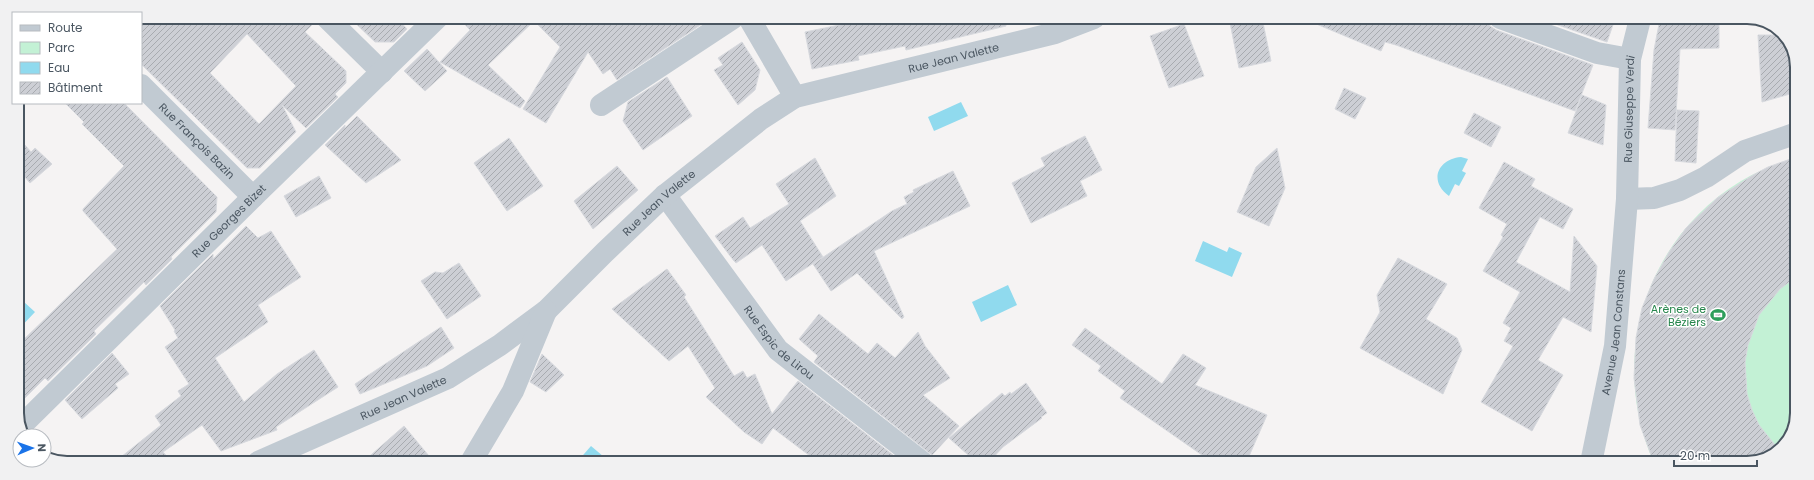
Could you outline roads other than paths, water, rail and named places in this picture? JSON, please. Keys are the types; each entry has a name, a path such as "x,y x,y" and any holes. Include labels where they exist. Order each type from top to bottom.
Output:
{"street":[{"path":"333,24 382,72"},
{"name":"Rue Georges Bizet","path":"25,422 253,196 431,24"},
{"path":"601,105 724,24"},
{"path":"752,24 795,97"},
{"name":"Rue Jean Valette","path":"272,456 448,378 500,345 547,310 665,195 761,119 795,97 1055,33 1078,24"},
{"path":"1517,24 1598,53 1630,59"},
{"name":"Rue Giuseppe Verdi","path":"1627,199 1630,59 1639,24"},
{"name":"Rue François Bazin","path":"142,86 253,196"},
{"path":"1627,199 1654,198 1680,190 1706,177 1745,152 1790,136"},
{"name":"Rue Espic de Lirou","path":"665,195 778,350 914,456"},
{"name":"Avenue Jean Constans","path":"1592,456 1615,346 1627,199"},
{"path":"475,456 513,391 547,310"}],"water":[{"path":"961,102 968,116 934,131 928,117"},
{"path":"1461,157 1468,159 1462,171 1466,173 1459,186 1455,184 1449,196 1439,184 1438,172 1446,162"},
{"path":"1203,241 1227,252 1229,247 1242,253 1232,277 1195,261"},
{"path":"1008,285 1017,305 981,322 972,302"},
{"path":"24,302 35,312 24,324"},
{"path":"591,446 603,456 582,456"}],"place":[{"name":"Arènes de Béziers","path":"1718,315"}]}
